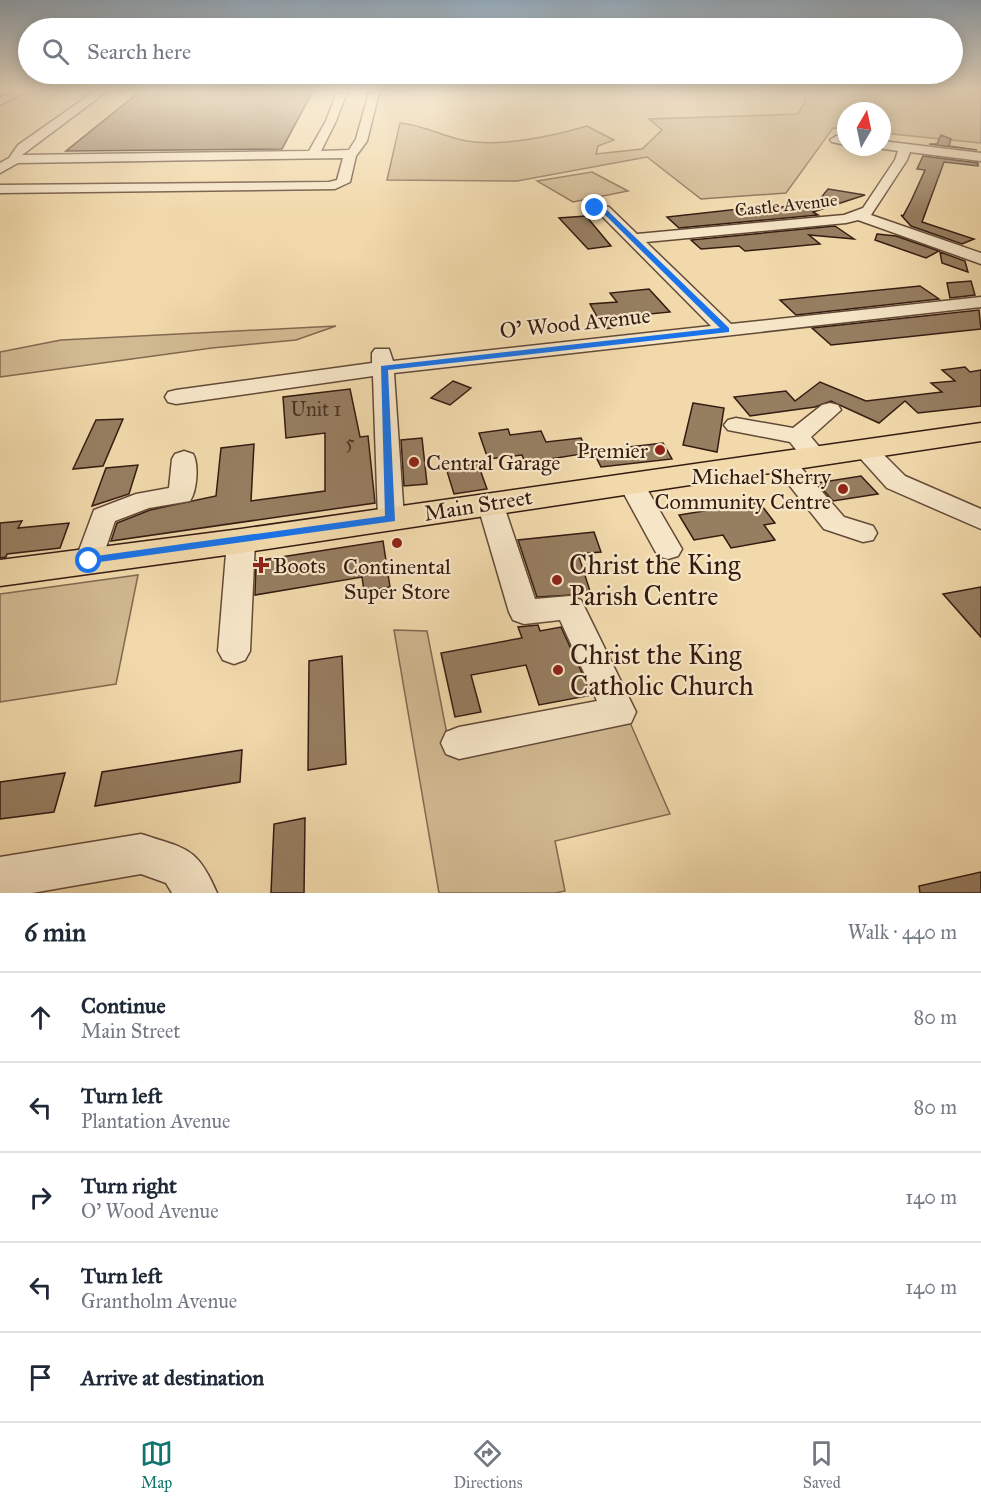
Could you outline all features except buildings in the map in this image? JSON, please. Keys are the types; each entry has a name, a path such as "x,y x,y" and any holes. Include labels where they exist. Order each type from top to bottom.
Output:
{"main road":[{"name":"Main Street","path":"0,573 241,541 631,483 798,451 863,448 981,432"}],"street":[{"path":"15,159 15,155 22,148 46,131"},
{"path":"313,155 326,131"},
{"path":"353,131 351,137 354,149"},
{"path":"0,189 330,186 343,182 354,149 362,141 365,131"},
{"path":"891,146 981,157"},
{"name":"Castle Avenue","path":"633,239 846,219 868,212 901,160 905,148"},
{"path":"0,169 15,159 313,155 354,149"},
{"path":"595,208 604,210 726,330"},
{"path":"858,215 981,259"},
{"name":"O' Wood Avenue","path":"176,397 383,360 726,330 981,302"},
{"path":"383,360 391,519"},
{"path":"830,410 798,451 834,523 863,533"},
{"name":"Main Street","path":"736,425 798,451"},
{"path":"863,448 896,482 981,520"},
{"path":"89,561 103,516 145,500 181,495 184,459"},
{"path":"631,483 668,549"},
{"path":"459,743 619,712 570,608 524,612 490,503"},
{"path":"234,651 241,541"},
{"path":"0,878 141,855 180,867 196,893"}],"shaded area":[{"path":"398,131 432,131 467,141 496,143 527,140 568,131 596,131 614,140 598,146 596,154 642,149 661,131 831,131 786,193 701,199 647,157 517,181 387,180"},
{"path":"891,131 981,131 981,143 891,134"},
{"path":"592,172 628,191 573,202 537,181"},
{"path":"336,326 296,340 212,348 0,377 0,352 61,340"},
{"path":"138,575 116,684 0,702 0,594"},
{"path":"394,630 427,631 451,755 628,718 670,814 555,841 565,891 555,893 439,893"}],"place":[{"name":"Premier","path":"660,450"},
{"name":"Central Garage","path":"414,462"},
{"name":"Michael Sherry Community Centre","path":"843,489"},
{"name":"Continental Super Store","path":"397,543"},
{"name":"Boots","path":"261,565"},
{"name":"Christ the King Parish Centre","path":"557,580"},
{"name":"Christ the King Catholic Church","path":"558,670"}],"route":[{"path":"89,561 391,519 384,368 726,330 604,210 595,208"}]}
